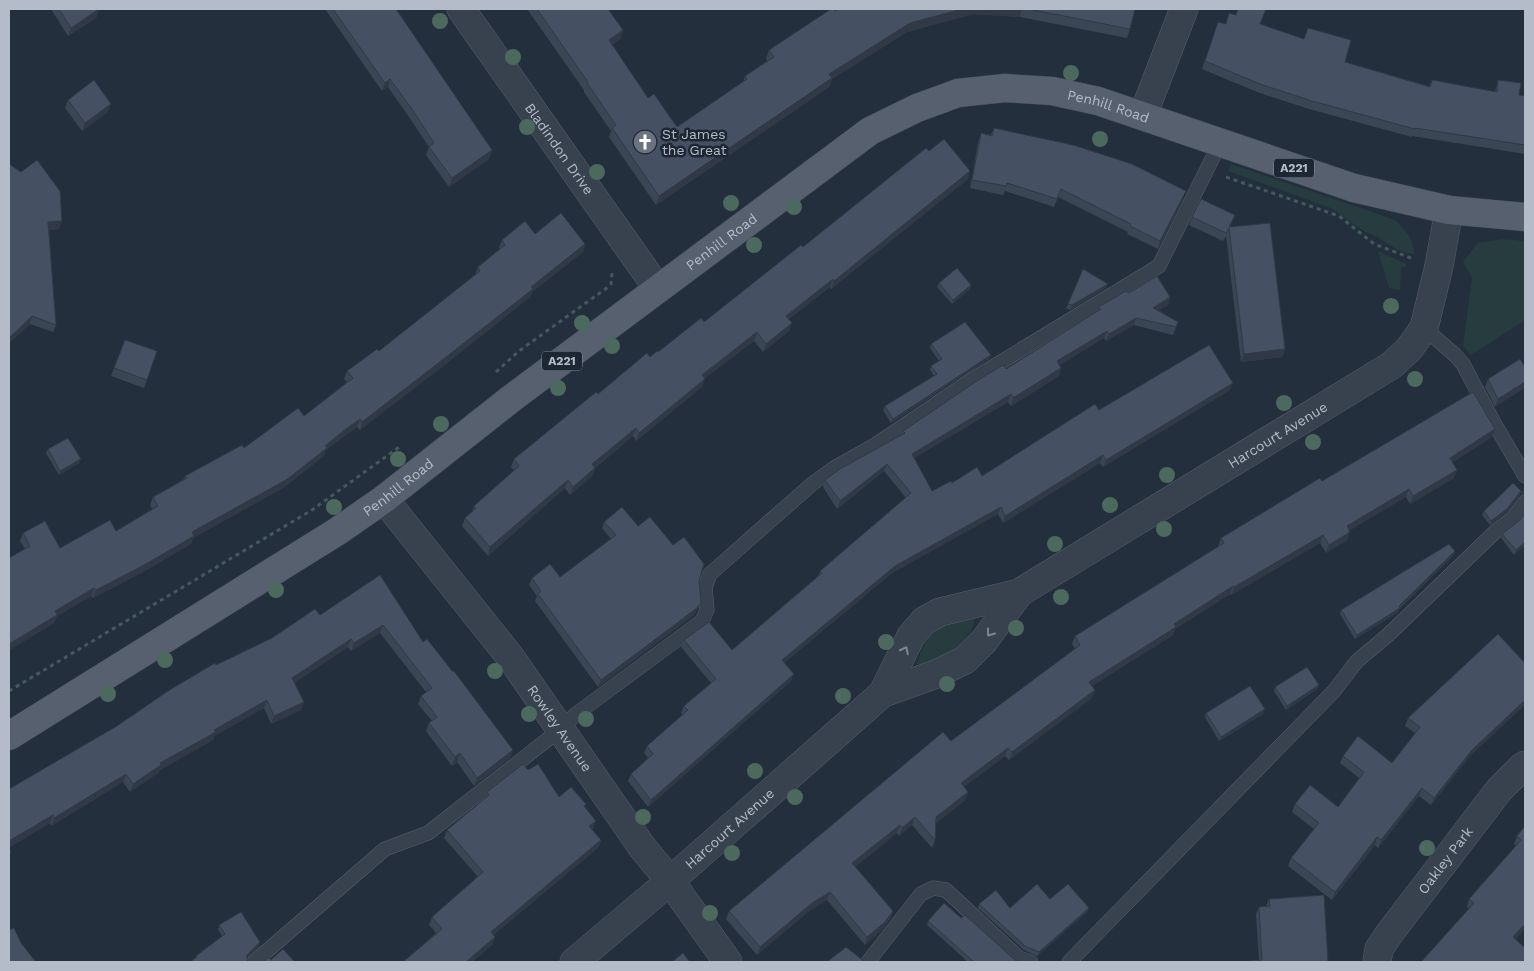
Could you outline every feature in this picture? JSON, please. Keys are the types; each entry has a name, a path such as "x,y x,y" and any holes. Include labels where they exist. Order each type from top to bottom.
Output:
{"main road":[{"name":"Penhill Road","path":"9,736 338,531 384,499 512,398 870,131 917,108 958,93 1005,88 1052,91 1098,101 1354,188 1449,210 1525,217"}],"street":[{"name":"Bladindon Drive","path":"462,9 658,289"},
{"path":"1143,116 1184,9"},
{"name":"Harcourt Avenue","path":"574,962 670,881 882,693 911,636 924,621 947,610 1019,593 1392,365 1409,349 1424,328 1439,266 1449,210"},
{"name":"Rowley Avenue","path":"384,499 511,658 642,847 670,881 728,962"},
{"name":"Harcourt Avenue","path":"882,693 936,674 965,660 984,641 1019,593"},
{"name":"Oakley Park","path":"1377,962 1379,949 1389,934 1500,790 1525,766"}],"lane":[{"path":"254,962 385,849 428,832 561,729 575,715 702,621 707,610 705,587 710,574 812,484 834,468 875,445 973,379 1160,266 1220,143"},
{"path":"1424,328 1463,364 1525,476"},
{"path":"1069,962 1334,690 1356,662 1388,635 1488,538 1512,519 1525,502"},
{"path":"868,962 922,894 933,888 946,890 1019,958 1031,962"}],"path":[{"path":"1206,170 1339,216 1374,244 1419,260"},
{"path":"490,377 518,351 608,287 611,284 613,269"},
{"path":"9,691 312,510 404,444"}],"green space":[{"path":"1231,164 1395,220 1406,231 1413,244 1414,254 1398,250 1365,232 1331,208 1228,171"},
{"path":"1501,239 1525,241 1525,320 1471,355 1463,346 1472,278 1463,262 1478,243"},
{"path":"1378,251 1406,264 1405,267 1401,267 1400,290 1389,288"},
{"path":"975,618 971,632 957,648 930,664 917,664 925,644 937,630 954,622"}],"building":[{"path":"59,9 99,9 71,28"},
{"path":"333,9 396,9 492,150 452,178 429,147 434,143 414,112 390,79 385,83"},
{"path":"537,9 608,9 623,30 609,40 648,98 654,94 677,127 747,79 745,76 774,57 769,50 831,9 835,11 839,9 962,9 910,23 829,74 832,78 659,196 612,128 616,125 588,82"},
{"path":"1028,9 1135,9 1130,29"},
{"path":"1238,9 1266,9 1260,24 1304,39 1308,28 1351,40 1345,62 1430,87 1432,80 1497,92 1498,80 1521,83 1519,95 1525,96 1525,145 1415,129 1312,101 1260,84 1205,61 1218,22 1226,24 1229,13 1236,15"},
{"path":"94,80 111,104 85,123 68,100"},
{"path":"994,128 1073,145 1132,164 1186,191 1160,241 1130,226 1131,224 1061,189 1057,199 1007,183 1006,186 972,180 981,133 992,136"},
{"path":"944,139 970,171 834,281 833,279 786,316 792,323 766,344 757,332 702,375 705,379 639,433 636,428 592,464 595,468 573,487 568,480 490,547 465,518 476,508 474,506 519,466 514,459 596,392 598,394 647,353 650,357 658,352 701,318 704,322 801,245 803,247 926,148 929,151"},
{"path":"37,160 60,191 62,221 48,222 56,325 32,316 9,338 9,164 21,172"},
{"path":"1201,199 1235,215 1229,227 1270,223 1285,349 1244,354 1229,228 1226,233 1192,217"},
{"path":"561,213 585,244 531,287 533,289 450,354 362,422 360,419 343,431 325,446 327,448 286,480 192,532 194,536 146,564 96,590 94,588 55,611 57,615 9,644 9,558 30,546 23,533 45,521 60,548 110,520 116,531 158,506 153,497 187,478 185,476 242,445 244,448 298,408 304,416 353,378 347,371 377,349 379,351 480,271 478,267 505,245 502,240 525,221 535,234"},
{"path":"957,268 971,285 953,300 939,283"},
{"path":"1083,269 1108,284 1072,305 1068,304"},
{"path":"1157,276 1170,297 1153,308 1178,322 1176,327 1136,318 1109,334 1107,331 1057,361 1061,368 1013,398 1011,394 912,454 932,491 951,481 952,483 977,467 982,476 1095,404 1099,410 1209,345 1233,383 1106,460 1103,455 1005,516 1001,507 895,566 782,660 794,674 651,800 631,774 653,754 647,746 688,710 684,706 716,679 684,640 709,622 732,650 911,493 887,464 840,501 825,480 840,469 905,433 903,431 980,379 1003,365 1006,369 1101,309 1097,308 1126,291 1129,293"},
{"path":"965,322 991,355 893,419 885,406 937,374 931,366 942,359 931,344"},
{"path":"125,340 157,351 147,380 114,368"},
{"path":"1520,359 1525,367 1525,382 1498,399 1488,379"},
{"path":"1473,392 1495,429 1450,458 1457,470 1413,496 1409,489 1347,526 1350,532 1329,545 1323,535 1233,586 1174,624 1176,627 1089,682 1095,690 1012,752 1008,748 961,783 968,792 936,817 935,840 915,817 902,828 900,825 852,863 893,911 885,922 867,937 830,892 812,903 760,947 729,911 943,732 951,741 1080,645 1075,636 1224,543 1221,538 1320,478 1322,481"},
{"path":"68,438 81,459 60,471 48,449"},
{"path":"1513,483 1521,491 1507,509 1491,521 1484,511"},
{"path":"622,507 638,526 650,517 673,545 684,537 704,564 699,581 701,602 697,608 601,680 538,594 541,591 532,578 550,564 560,577 616,535 604,522"},
{"path":"1525,514 1525,542 1516,550 1502,534"},
{"path":"1449,544 1455,551 1399,606 1400,608 1357,635 1341,610"},
{"path":"380,575 423,642 427,639 454,671 513,750 477,778 460,753 455,757 429,723 437,717 421,696 432,688 383,625 354,643 351,639 292,678 304,702 274,716 267,700 214,730 216,732 160,763 161,765 133,784 126,774 54,818 53,815 9,841 9,789 117,726 168,691 215,663 216,665 272,638 315,609 320,615"},
{"path":"1498,634 1525,663 1525,700 1472,750 1434,798 1422,788 1381,840 1377,837 1335,892 1291,858 1319,823 1295,804 1310,785 1338,807 1364,772 1343,756 1358,736 1392,763 1420,727 1408,718"},
{"path":"1307,667 1319,685 1287,706 1275,687"},
{"path":"1250,686 1265,709 1221,737 1206,713"},
{"path":"523,764 528,770 538,764 559,797 571,787 586,804 584,806 596,821 589,826 601,840 491,932 495,937 466,962 403,962 442,929 432,917 483,872 447,830 489,795 487,792"},
{"path":"1525,826 1525,924 1513,937 1525,948 1525,962 1421,962 1474,903 1469,899 1521,840 1517,836"},
{"path":"1037,884 1050,899 1068,884 1089,908 1039,952 1025,946 979,904 996,890 1010,908"},
{"path":"1324,895 1328,962 1249,962 1262,960 1259,907 1270,906 1269,899"},
{"path":"944,903 961,918 965,915 1015,960 1020,962 974,962 928,921"},
{"path":"241,912 260,942 247,955 248,962 190,962 225,934 219,925"},
{"path":"14,928 21,943 36,962 9,962 9,930"},
{"path":"846,947 865,962 827,962"},
{"path":"283,949 295,962 263,962 269,957 271,960"},
{"path":"683,953 690,962 672,962"}],"place":[{"name":"St James the Great","path":"645,142"}]}
